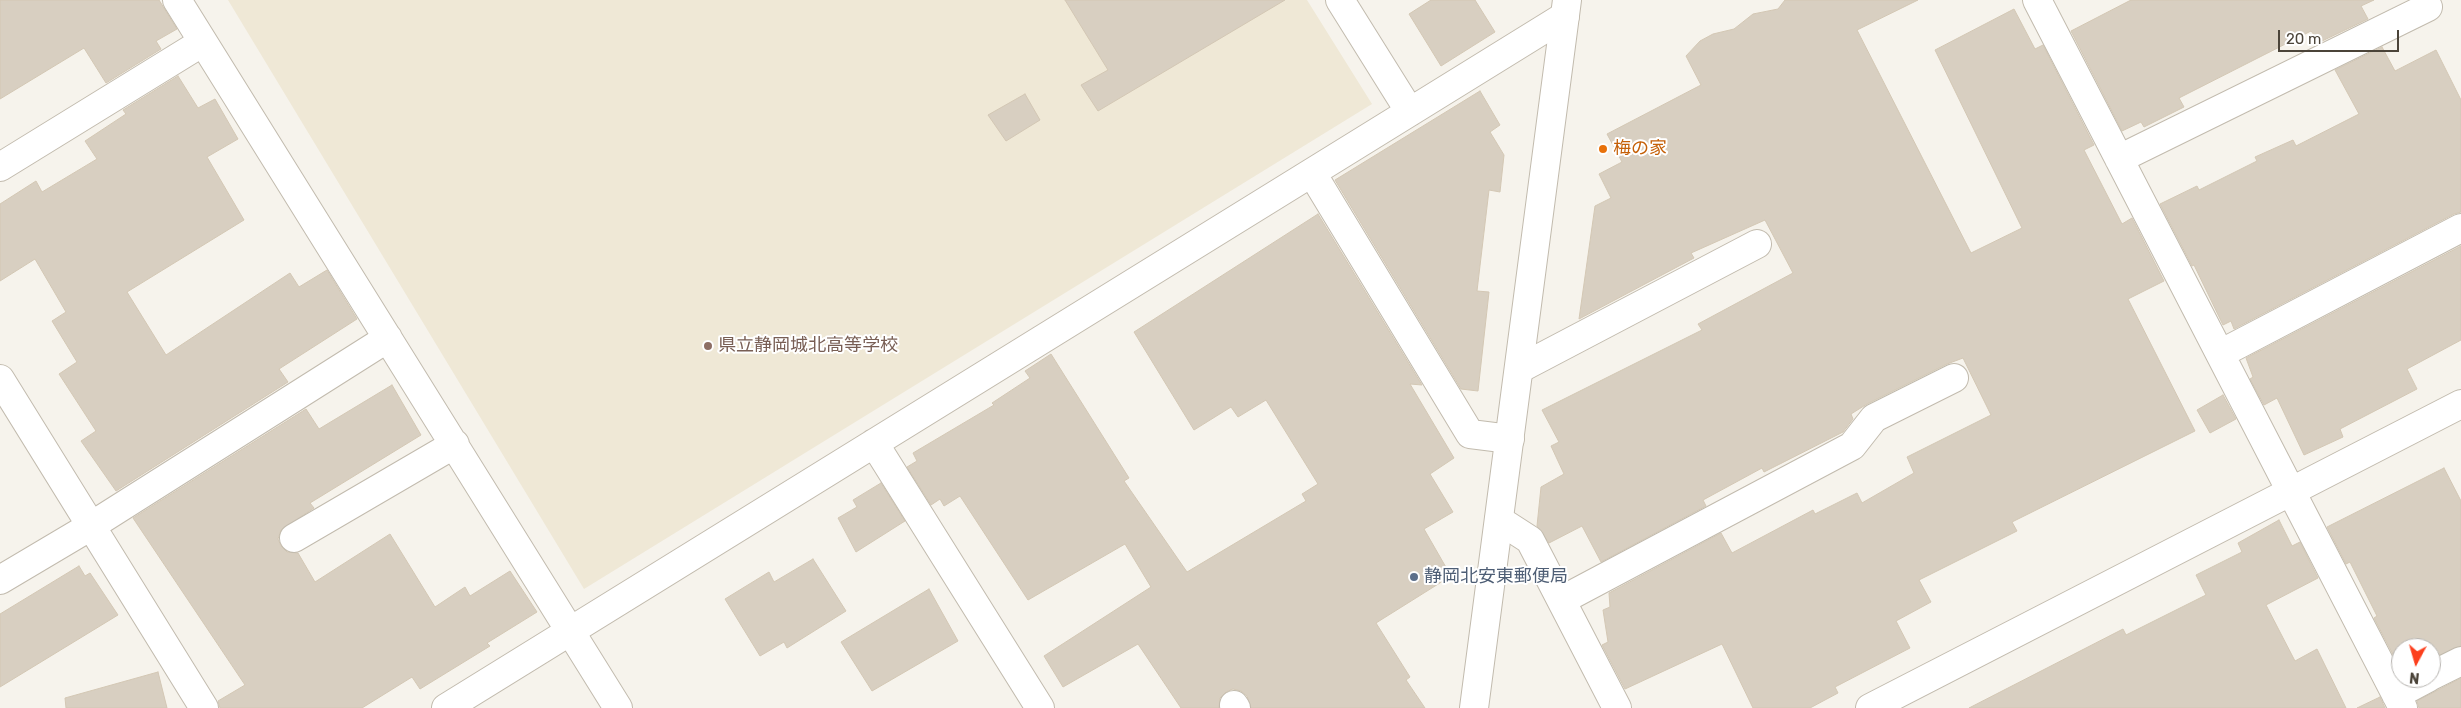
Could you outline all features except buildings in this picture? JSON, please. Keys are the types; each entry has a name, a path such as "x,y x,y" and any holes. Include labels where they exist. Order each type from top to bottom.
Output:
{"street":[{"path":"177,0 618,708"},
{"path":"1340,0 1410,112"},
{"path":"2037,0 2400,701 2416,688"},
{"path":"2119,159 2428,7"},
{"path":"446,708 1410,112 1566,8"},
{"path":"1474,708 1566,8"},
{"path":"0,167 203,42"},
{"path":"1312,173 1470,434 1510,439"},
{"path":"2220,354 2461,228"},
{"path":"1519,370 1758,244"},
{"path":"0,580 91,526 388,338"},
{"path":"1562,600 1852,446 1874,418 1954,378"},
{"path":"0,379 204,708"},
{"path":"1870,708 2461,404"},
{"path":"874,443 1040,708"},
{"path":"294,538 455,444"},
{"path":"1499,520 1530,540 1617,708"},
{"path":"2441,671 2461,661"}],"shaded area":[{"name":"県立静岡城北高等学校","path":"228,0 1307,0 1372,104 584,589"}],"place":[{"name":"梅の家","path":"1603,149"},
{"name":"県立静岡城北高等学校","path":"708,346"},
{"name":"静岡北安東郵便局","path":"1414,577"}]}
